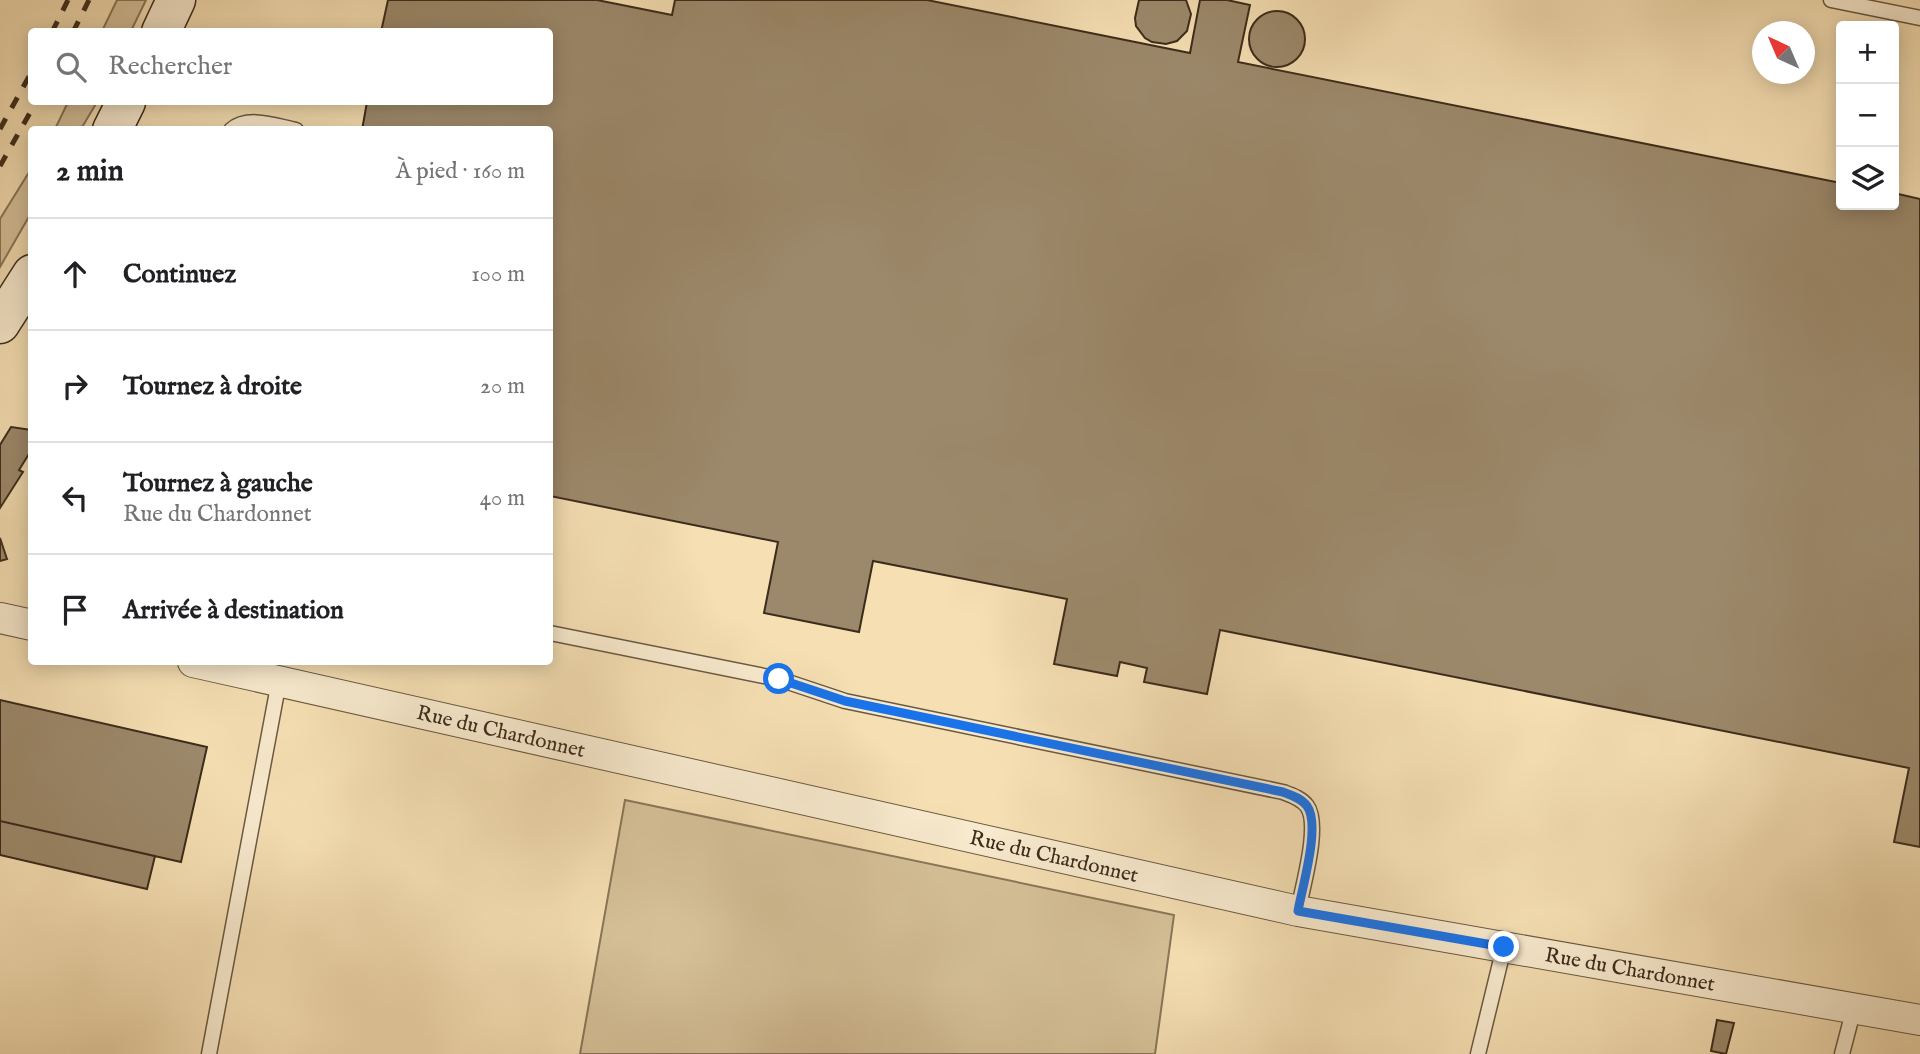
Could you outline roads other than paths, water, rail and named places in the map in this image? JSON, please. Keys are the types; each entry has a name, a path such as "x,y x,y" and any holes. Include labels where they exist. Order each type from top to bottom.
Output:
{"street":[{"path":"163,28 176,0"},
{"path":"114,126 124,105"},
{"path":"0,324 28,280"},
{"path":"0,618 28,624"},
{"name":"Rue du Chardonnet","path":"212,665 1298,911 1920,1020"}],"lane":[{"path":"1831,0 1920,18"},
{"path":"238,126 244,122 274,126"},
{"path":"553,634 779,679 845,701 1283,792 1296,797 1307,806 1312,817 1313,831 1298,911"},
{"path":"209,1054 279,681"},
{"path":"1478,1054 1504,947"},
{"path":"1842,1054 1854,1009"}],"railway":[{"path":"54,28 68,0"},
{"path":"75,28 89,0"},
{"path":"0,129 28,78"},
{"path":"0,166 34,105"}]}
